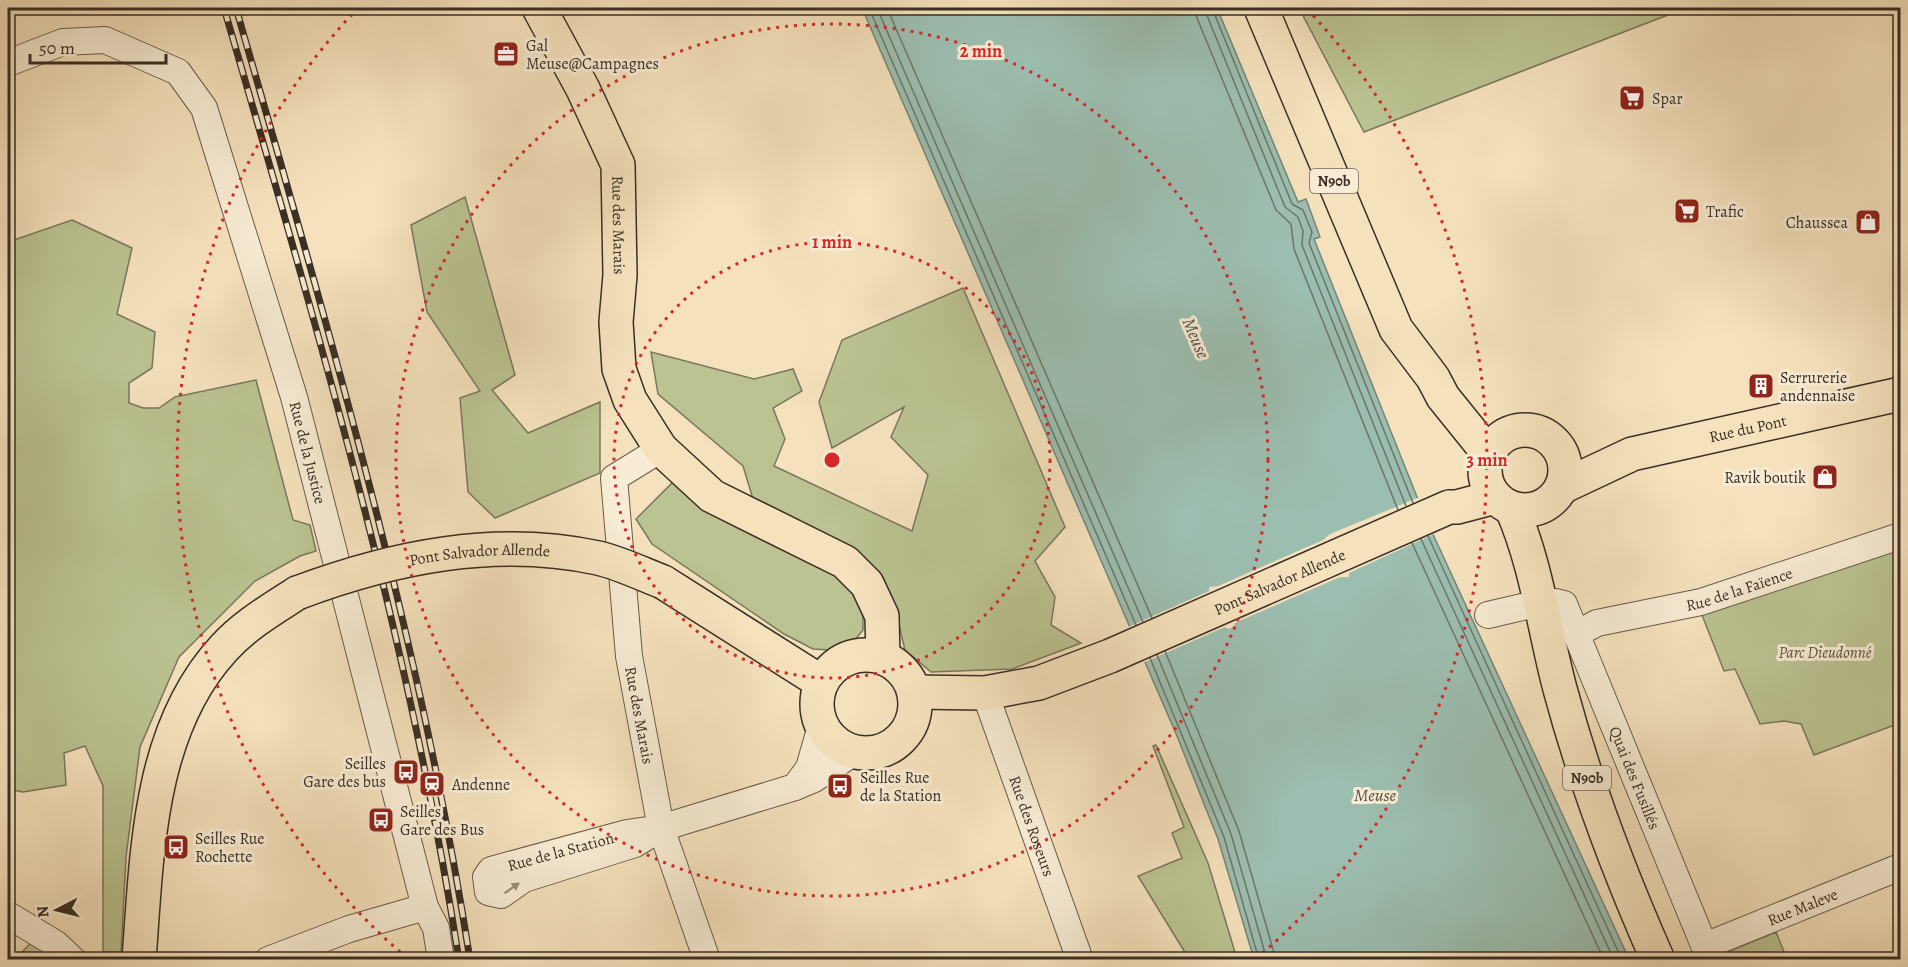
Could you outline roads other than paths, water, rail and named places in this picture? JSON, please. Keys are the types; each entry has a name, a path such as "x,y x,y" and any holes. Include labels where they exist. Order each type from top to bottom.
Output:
{"main road":[{"name":"Rue des Marais","path":"539,8 583,88 618,165 620,275 616,322 619,369 630,400 661,449 712,496 845,562 867,584 882,616 883,658"},
{"name":"N90b","path":"1261,8 1392,318 1411,352 1433,378 1443,397 1514,488 1521,530 1580,758 1618,867 1658,960"},
{"name":"N90b","path":"1433,378 1451,387 1490,419 1518,430"},
{"name":"Rue du Pont","path":"1514,488 1632,454 1900,394"},
{"path":"1518,430 1533,430 1547,436 1558,446 1565,459 1566,474 1514,488 1496,443 1518,430"},
{"name":"Rue du Pont","path":"1558,446 1584,452 1632,454"},
{"name":"Pont Salvador Allende","path":"914,692 985,693 1039,683 1110,656 1449,507 1458,507 1514,488"},
{"name":"Pont Salvador Allende","path":"139,960 154,805 169,744 189,694 223,649 251,623 297,593 362,570 414,559 491,548 546,550 600,558 663,582 821,682"},
{"path":"860,655 883,658 903,671 914,692 915,712 908,730 895,745 876,753 853,753 834,743 821,726 816,704 821,682 837,664 860,655"}],"street":[{"name":"Rue de la Justice","path":"8,63 63,42 105,40 178,72 204,108 294,397 425,907 436,928 441,960"},
{"name":"Rue des Marais","path":"661,449 614,478 629,656 661,828"},
{"name":"Rue de la Faïence","path":"1576,634 1597,623 1701,602 1900,536"},
{"path":"1488,615 1540,599"},
{"name":"Quai des Fusillés","path":"1540,599 1564,604 1708,953"},
{"name":"Rue des Roseurs","path":"985,693 1080,960"},
{"path":"795,787 809,768 821,726"},
{"name":"Rue de la Station","path":"661,828 635,844 524,879 501,895 489,892 486,877 491,870 627,833 661,828 795,787 814,779 853,753"},
{"path":"661,828 707,960"},
{"name":"Rue Maleve","path":"1708,953 1900,867"},
{"path":"268,960 349,929 425,907"},
{"path":"8,915 56,944 74,960"}],"water":[{"name":"Meuse","path":"862,8 1217,8 1298,202 1306,199 1320,237 1314,239 1425,517 1629,959 1254,959 1218,839 1177,736"}],"railway":[{"path":"224,8 325,361 387,599 438,839 459,960"},
{"path":"236,8 304,243 398,599 449,839 470,960"}],"place":[{"name":"Gal Meuse@Campagnes","path":"506,54"},
{"name":"Spar","path":"1632,98"},
{"name":"Trafic","path":"1687,211"},
{"name":"Chaussea","path":"1868,222"},
{"name":"Serrurerie andennaise","path":"1761,386"},
{"name":"Ravik boutik","path":"1825,477"},
{"name":"Seilles Gare des bus","path":"406,772"},
{"name":"Andenne","path":"432,784"},
{"name":"Seilles Rue de la Station","path":"840,786"},
{"name":"Seilles Gare des Bus","path":"381,820"},
{"name":"Seilles Rue Rochette","path":"176,847"}],"park label":[{"name":"Parc Dieudonné","path":"1825,652"}]}
